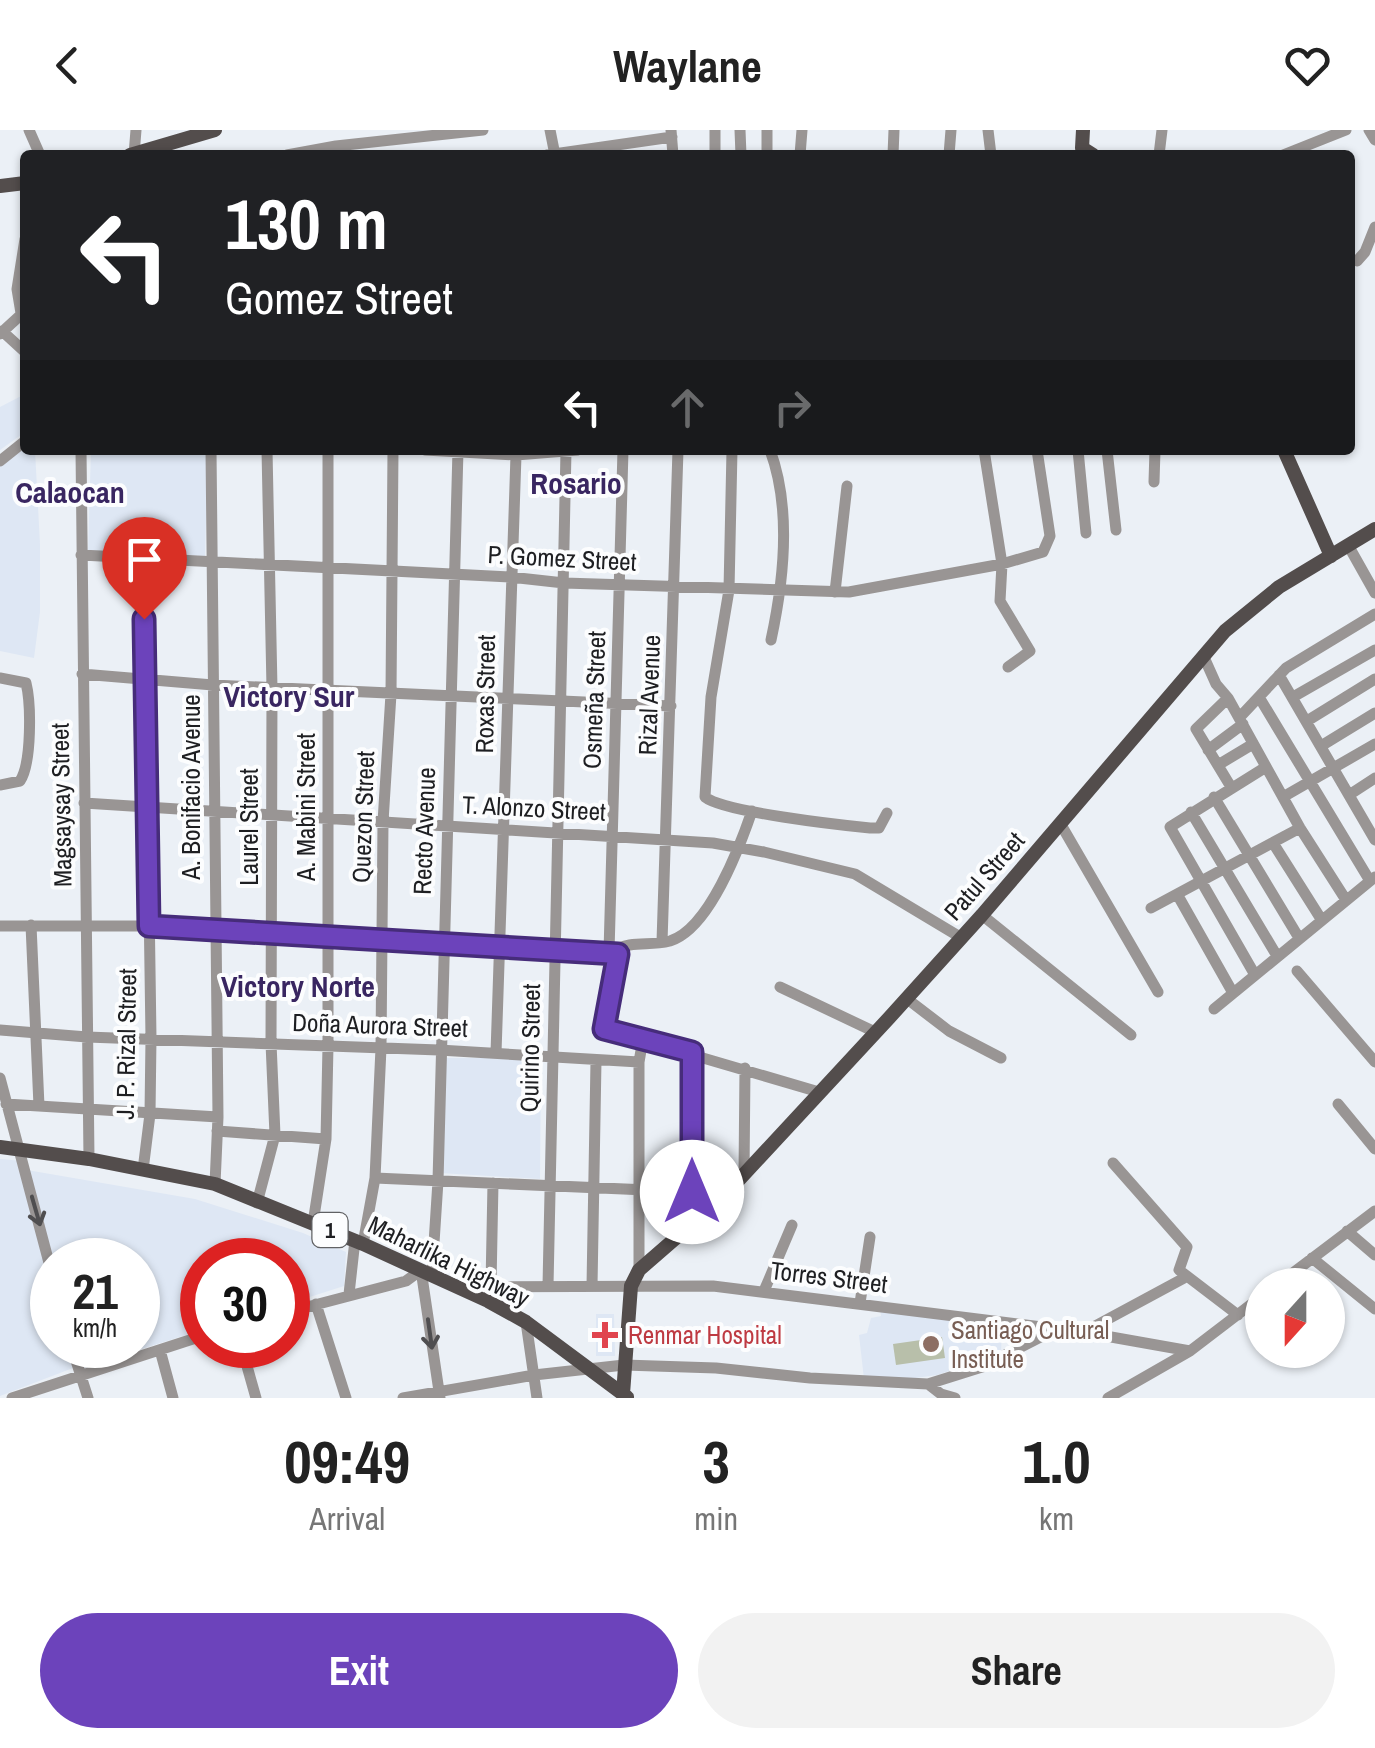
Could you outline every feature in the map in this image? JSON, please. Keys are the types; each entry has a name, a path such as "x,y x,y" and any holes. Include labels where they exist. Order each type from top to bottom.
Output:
{"main road":[{"path":"149,150 215,130"},
{"path":"1286,455 1331,556"},
{"name":"Patul Street","path":"639,1270 723,1197 876,1032 982,915 1203,655 1254,605 1375,529"},
{"name":"Maharlika Highway","path":"0,1148 215,1184 460,1287 526,1322 625,1397"},
{"path":"625,1397 631,1286 639,1270"}],"street":[{"path":"349,150 483,130"},
{"path":"1296,150 1346,130"},
{"path":"1369,130 1375,140"},
{"path":"577,150 672,133"},
{"path":"1357,261 1375,227"},
{"path":"20,271 20,300"},
{"path":"1,332 20,315"},
{"path":"0,461 20,444"},
{"name":"Magsaysay Street","path":"81,455 89,1160"},
{"name":"A. Bonifacio Avenue","path":"211,455 218,1116 215,1184"},
{"name":"Laurel Street","path":"257,1203 275,1135 267,455"},
{"name":"A. Mabini Street","path":"313,1224 326,1139 328,1046 328,455"},
{"name":"Quezon Street","path":"349,1294 375,1178 384,940 383,822 392,694 393,455"},
{"name":"Recto Avenue","path":"439,1394 427,1272 438,1181 458,455"},
{"name":"Roxas Street","path":"496,1053 516,455"},
{"name":"Quirino Street","path":"548,1286 556,831 572,455"},
{"name":"Osmeña Street","path":"623,455 609,952 618,954 603,1027 642,1039"},
{"name":"Rizal Avenue","path":"662,942 678,455"},
{"path":"732,455 729,590 711,697 703,792 710,802 752,811 875,828 883,824 887,813"},
{"path":"771,455 780,488 782,590 772,640"},
{"path":"985,455 1002,564 1001,606 1030,651 1008,667"},
{"name":"P. Gomez Street","path":"81,555 564,583 862,592 1037,556 1047,548 1050,536 1037,455"},
{"path":"1078,455 1086,533"},
{"path":"1108,455 1116,530"},
{"path":"1154,482 1155,455"},
{"path":"835,592 847,486"},
{"path":"1348,545 1375,593"},
{"name":"J. P. Rizal Street","path":"143,1170 150,1114 151,1038 144,558"},
{"path":"1208,750 1241,721 1294,662 1375,614"},
{"path":"1293,696 1375,650"},
{"path":"1203,655 1300,828 1346,900"},
{"path":"82,674 213,685 671,706"},
{"path":"1279,676 1349,795 1370,818 1375,840"},
{"path":"0,678 26,683 29,706 24,776 16,782 0,784"},
{"path":"1307,721 1375,679"},
{"path":"1225,694 1196,727 1231,788"},
{"path":"1214,1010 1320,919 1373,880 1308,784 1259,697"},
{"path":"1321,746 1375,713"},
{"path":"1218,766 1253,744"},
{"path":"1283,797 1375,744"},
{"path":"1255,974 1170,828 1266,767"},
{"path":"1349,795 1375,778"},
{"path":"1214,798 1298,938"},
{"name":"T. Alonzo Street","path":"84,803 146,810 556,831 740,848 855,874 960,937"},
{"path":"0,926 149,926 609,952 628,943 675,939 697,921 740,848 752,811"},
{"path":"1191,812 1277,956"},
{"path":"1060,823 1158,992"},
{"path":"1151,908 1300,828"},
{"path":"1273,843 1320,919"},
{"path":"1177,894 1233,993"},
{"path":"982,915 1130,1035"},
{"path":"31,924 38,1106"},
{"path":"1297,971 1375,1062"},
{"path":"780,987 876,1032"},
{"path":"906,998 949,1031 1001,1058"},
{"name":"Doña Aurora Street","path":"0,1030 639,1062"},
{"path":"639,1270 642,1039 819,1092"},
{"path":"692,1052 692,1192"},
{"path":"592,1286 596,1061"},
{"path":"744,1173 745,1068"},
{"path":"0,1078 42,1238"},
{"path":"6,1104 218,1116"},
{"path":"1338,1104 1375,1149"},
{"path":"217,1131 326,1139"},
{"path":"1113,1162 1188,1247 1178,1268 1238,1314"},
{"path":"375,1178 692,1192 723,1197"},
{"path":"492,1285 493,1183"},
{"path":"1299,1268 1375,1211"},
{"path":"764,1291 792,1225"},
{"path":"1347,1231 1375,1255"},
{"path":"860,1303 870,1237"},
{"path":"1312,1258 1375,1308"},
{"path":"310,1306 427,1272"},
{"path":"1084,1332 1186,1277"},
{"name":"Torres Street","path":"460,1287 713,1286 1084,1332 1190,1351"},
{"path":"316,1304 346,1398"},
{"path":"1110,1398 1190,1351 1245,1309"},
{"path":"526,1322 537,1398"},
{"path":"403,1398 534,1374 624,1365 928,1384 982,1367 1056,1329"},
{"path":"173,1398 160,1350 180,1343"},
{"path":"78,1368 88,1398"},
{"path":"12,1398 105,1368"},
{"path":"248,1368 256,1398"},
{"path":"928,1384 940,1394 956,1398"}],"shaded area":[{"path":"20,397 20,436 0,450 0,407"},
{"path":"20,448 20,455 35,455 40,612 34,658 0,651 0,466"},
{"path":"91,455 208,455 205,556 88,553"},
{"path":"443,1058 541,1058 540,1179 440,1173"},
{"path":"0,1159 23,1161 41,1238 30,1238 30,1368 73,1368 0,1396"},
{"path":"27,1170 195,1199 303,1233 346,1252 344,1286 310,1297 310,1238 180,1238 180,1337 160,1343 160,1238 46,1238"},
{"name":"Santiago Cultural Institute","path":"880,1309 1002,1326 1001,1354 937,1375 901,1380 864,1379 859,1335 867,1333 871,1318 881,1316"},
{"name":"Renmar Hospital","path":"596,1314 614,1314 615,1356 596,1356"}],"green space":[{"path":"942,1337 945,1358 896,1365 893,1344"}],"place":[{"name":"Renmar Hospital","path":"605,1335"},
{"name":"Santiago Cultural Institute","path":"931,1344"}],"district":[{"name":"Rosario","path":"576,483"},
{"name":"Calaocan","path":"70,492"},
{"name":"Victory Sur","path":"289,696"},
{"name":"Victory Norte","path":"298,986"}],"route":[{"path":"144,619 149,926 618,954 604,1029 692,1052 692,1192"}]}
